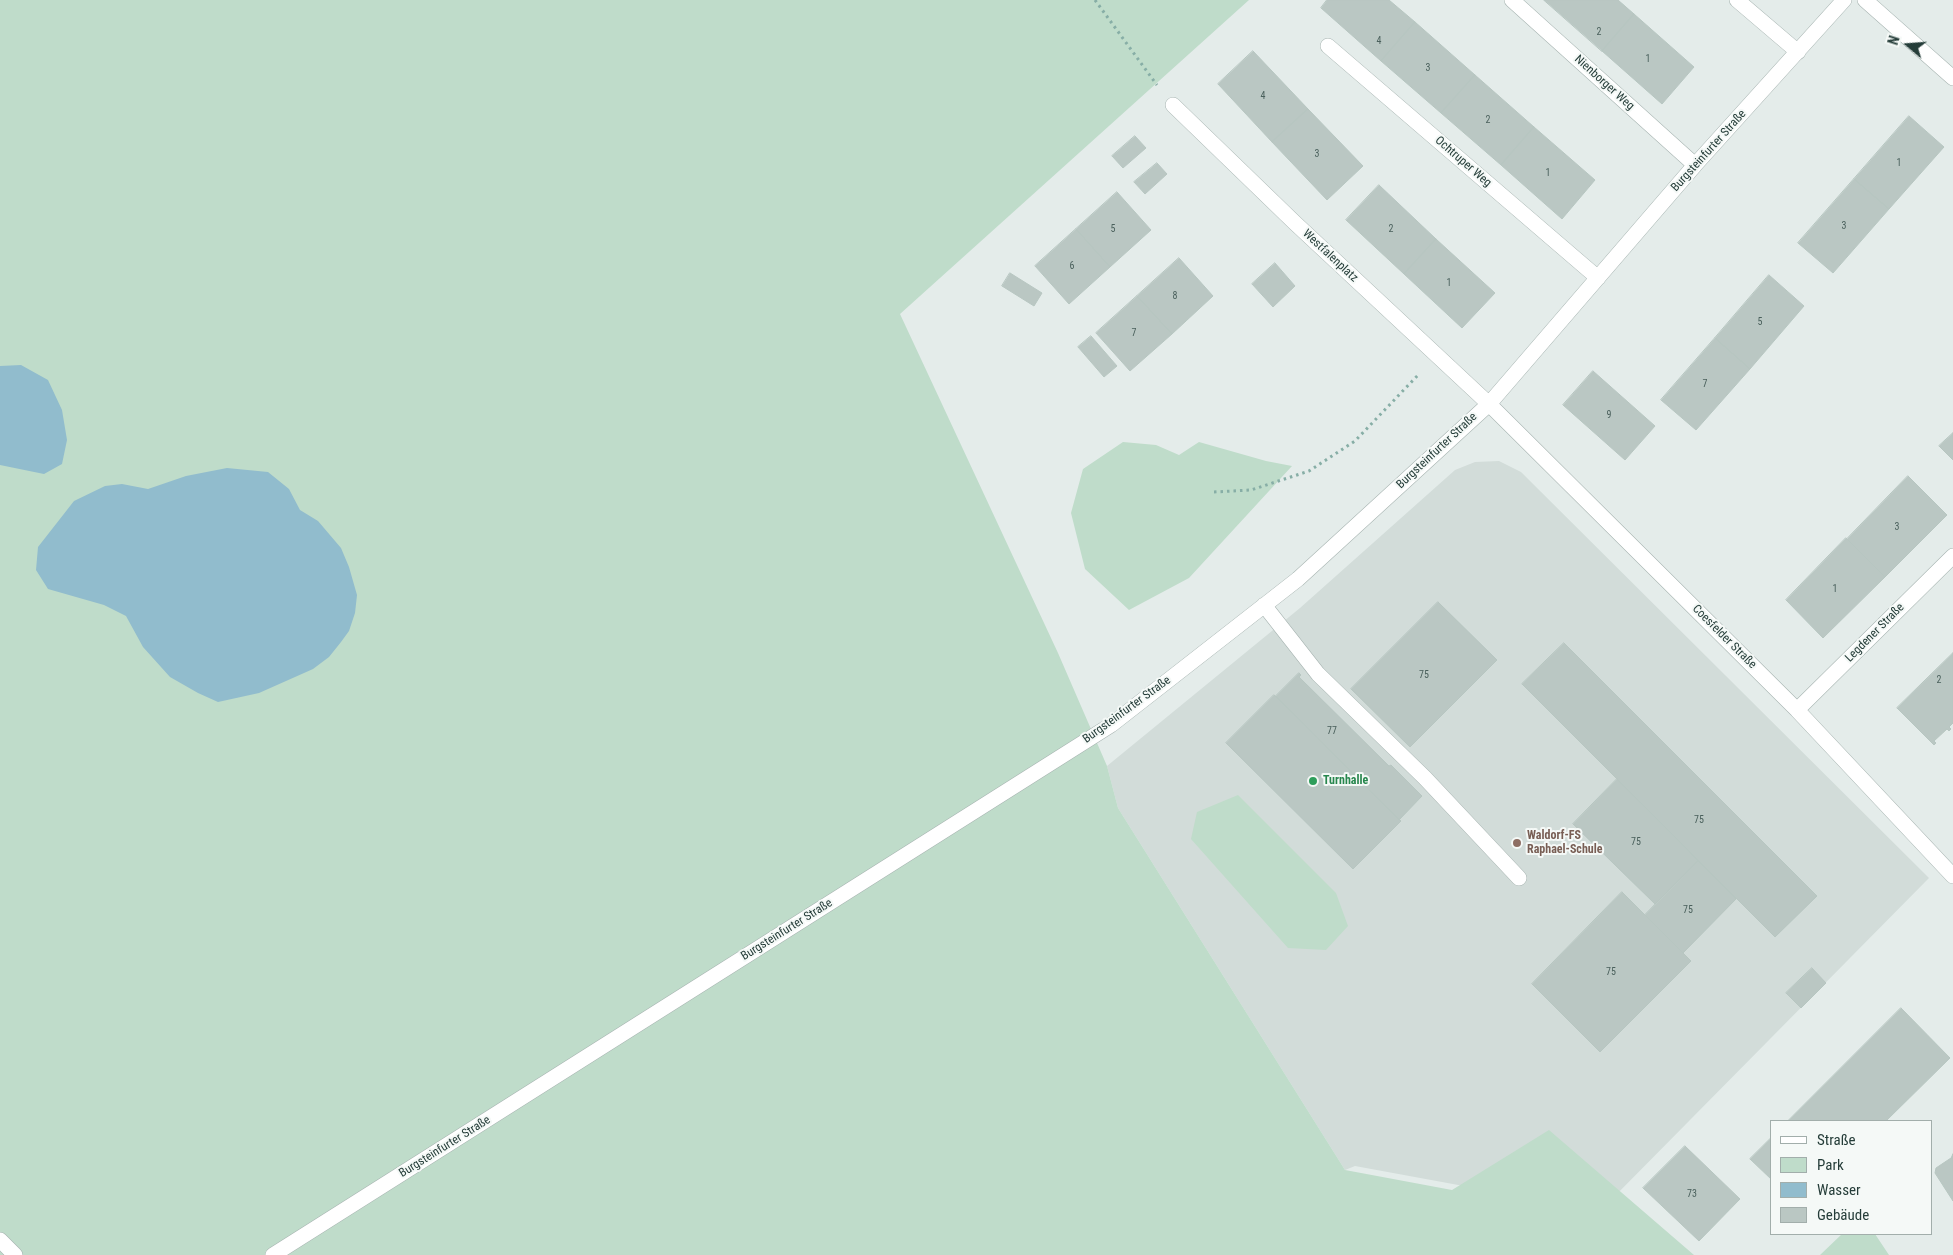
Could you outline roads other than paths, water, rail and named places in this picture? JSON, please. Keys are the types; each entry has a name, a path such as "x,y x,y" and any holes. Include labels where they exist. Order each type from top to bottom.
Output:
{"street":[{"name":"Nienborger Weg","path":"1512,0 1695,166"},
{"path":"1736,0 1798,52"},
{"name":"Burgsteinfurter Straße","path":"273,1255 1111,725 1298,579 1489,404 1695,166 1844,0"},
{"path":"1865,0 1953,78"},
{"name":"Ochtruper Weg","path":"1328,46 1598,278"},
{"name":"Westfalenplatz","path":"1173,106 1489,404"},
{"name":"Coesfelder Straße","path":"1489,404 1797,710 1953,876"},
{"name":"Legdener Straße","path":"1797,710 1953,556"},
{"path":"1264,605 1318,674 1425,778 1519,878"},
{"path":"0,1240 15,1255"}],"water":[{"path":"21,365 48,380 62,410 67,440 62,464 44,474 0,465 0,366"},
{"path":"227,468 268,472 289,489 300,510 318,521 341,548 357,595 355,613 349,631 329,657 313,669 259,693 218,702 170,677 143,647 126,616 104,605 48,589 36,570 38,547 74,501 105,486 122,484 148,489 186,476"}],"place":[{"name":"Turnhalle","path":"1313,781"},
{"name":"Waldorf-FS Raphael-Schule","path":"1517,843"}]}
